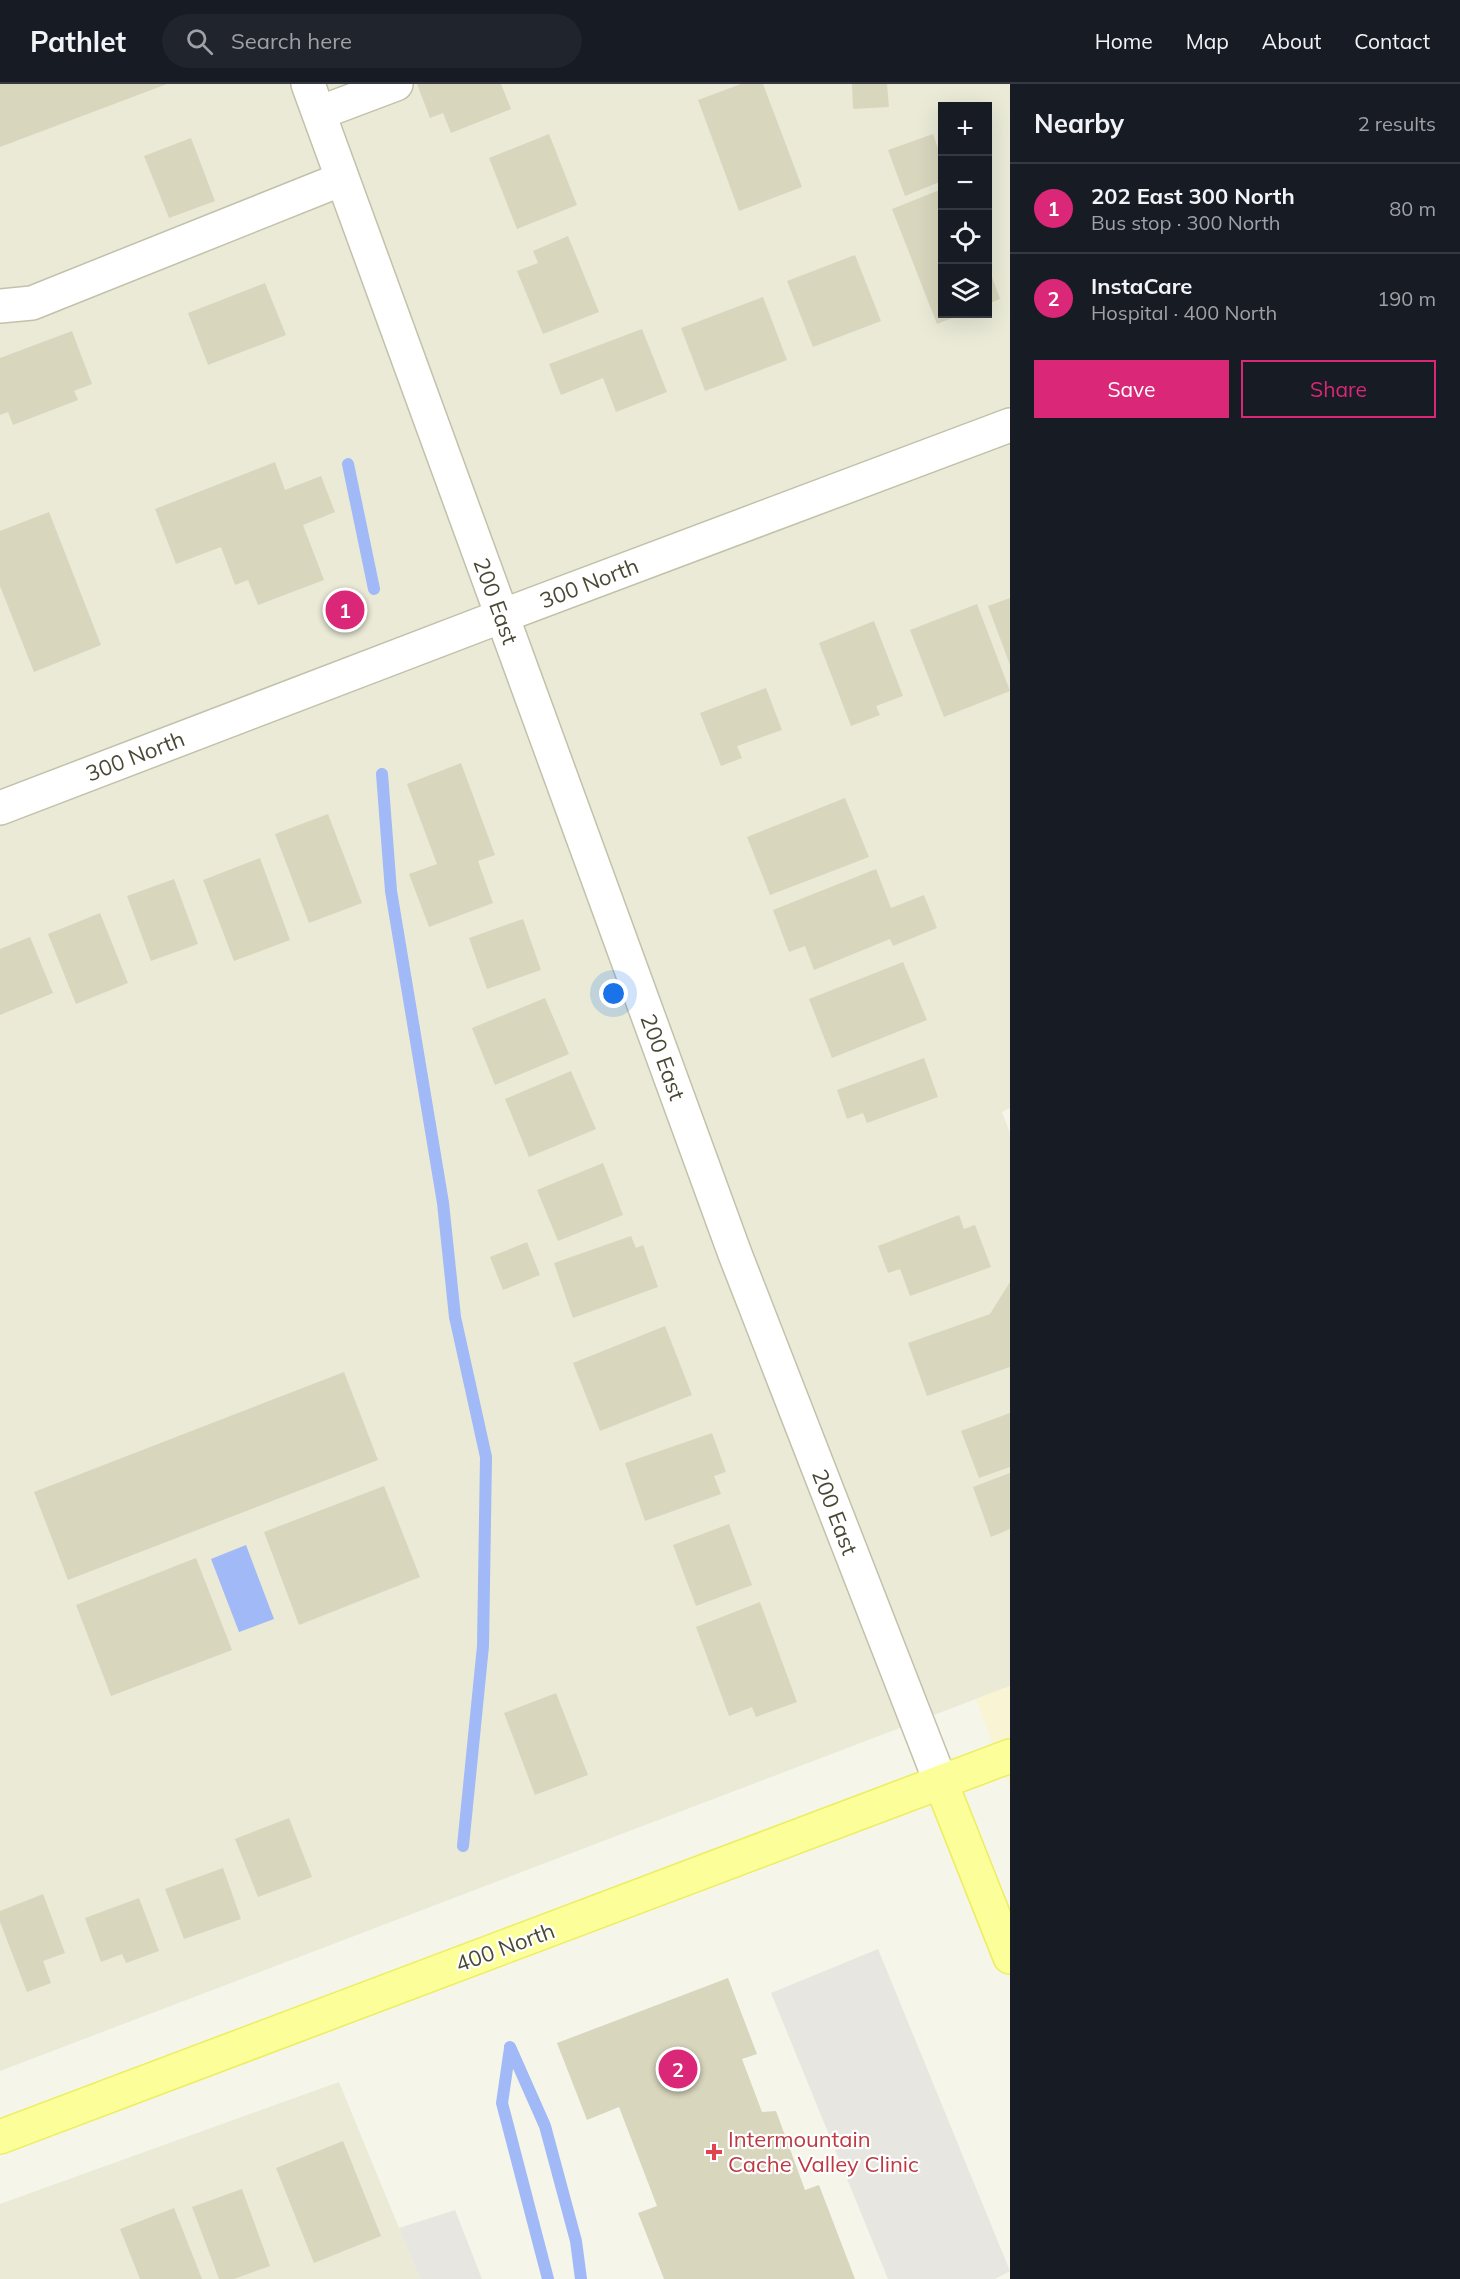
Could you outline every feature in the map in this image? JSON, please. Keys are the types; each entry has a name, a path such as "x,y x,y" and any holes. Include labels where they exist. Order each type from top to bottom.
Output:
{"main road":[{"name":"400 North","path":"0,2137 1010,1756"},
{"name":"200 East","path":"941,1783 1010,1957"}],"street":[{"path":"313,99 396,84"},
{"name":"200 East","path":"313,99 731,1243 941,1783"},
{"path":"0,306 32,303 342,179"},
{"name":"300 North","path":"0,808 1010,425"}],"shaded area":[{"path":"0,84 1010,84 1010,1108 1002,1112 1010,1133 1010,1686 0,2071"},
{"path":"1010,1686 1010,1789 976,1699"},
{"path":"878,1949 1010,2271 995,2279 888,2279 771,1993"},
{"path":"339,2082 420,2279 0,2279 0,2204"},
{"path":"455,2210 482,2279 420,2279 399,2228"}],"water":[{"path":"246,1545 274,1619 239,1632 211,1559"}],"building":[{"path":"0,84 167,84 0,147"},
{"path":"417,84 501,84 511,109 451,133 443,113 430,118"},
{"path":"741,84 763,84 802,187 739,211 698,100"},
{"path":"852,84 887,84 889,107 853,109"},
{"path":"549,134 577,205 517,229 489,158"},
{"path":"933,134 938,148 938,183 905,196 888,150"},
{"path":"191,138 215,201 169,218 144,156"},
{"path":"938,191 938,318 952,318 937,324 892,209"},
{"path":"568,236 599,312 543,334 517,271 538,263 533,251"},
{"path":"855,255 881,321 813,347 787,281"},
{"path":"992,277 1000,299 992,302"},
{"path":"265,283 286,335 208,365 188,313"},
{"path":"763,297 787,360 705,391 681,328"},
{"path":"642,329 667,392 616,412 603,378 561,395 549,364"},
{"path":"72,331 92,384 74,391 78,400 13,425 8,412 0,415 0,358"},
{"path":"275,462 285,490 321,476 335,512 303,525 324,580 258,605 248,580 235,585 221,547 176,564 155,509"},
{"path":"49,512 101,645 34,672 0,586 0,531"},
{"path":"1010,598 1010,665 988,606"},
{"path":"977,604 1010,691 944,717 910,630"},
{"path":"874,621 903,696 876,706 880,715 851,726 819,643"},
{"path":"766,688 782,730 737,746 742,758 721,766 700,713"},
{"path":"461,763 495,855 478,861 493,903 429,927 409,874 437,864 407,784"},
{"path":"845,798 869,857 770,895 747,837"},
{"path":"328,814 362,903 309,923 275,834"},
{"path":"260,858 290,940 234,961 203,880"},
{"path":"876,869 891,908 924,895 937,928 893,946 890,939 814,970 805,946 789,952 773,910"},
{"path":"174,879 198,944 151,961 127,896"},
{"path":"100,913 128,983 76,1004 48,934"},
{"path":"523,919 541,970 487,989 469,938"},
{"path":"30,937 53,993 0,1015 0,949"},
{"path":"903,962 927,1020 832,1058 809,999"},
{"path":"545,998 569,1054 495,1085 472,1028"},
{"path":"924,1058 938,1097 867,1123 863,1113 847,1119 837,1090"},
{"path":"571,1071 596,1129 529,1157 505,1099"},
{"path":"603,1163 623,1215 558,1241 537,1190"},
{"path":"959,1215 964,1229 975,1225 991,1267 910,1296 900,1269 888,1273 878,1246"},
{"path":"631,1236 636,1248 643,1245 658,1287 573,1318 554,1263"},
{"path":"527,1242 540,1275 503,1290 490,1257"},
{"path":"1010,1282 1010,1367 927,1396 908,1343 990,1314"},
{"path":"665,1326 692,1395 600,1431 573,1363"},
{"path":"344,1372 378,1460 68,1580 34,1492"},
{"path":"1010,1413 1010,1467 979,1478 961,1431"},
{"path":"712,1433 726,1472 714,1476 721,1494 645,1521 625,1463"},
{"path":"1010,1473 1010,1529 991,1537 973,1487"},
{"path":"384,1486 420,1577 299,1625 264,1532"},
{"path":"729,1524 752,1585 696,1606 673,1545"},
{"path":"196,1558 232,1650 111,1696 76,1605"},
{"path":"760,1602 797,1702 756,1717 752,1707 729,1716 696,1627"},
{"path":"556,1693 588,1775 535,1795 504,1713"},
{"path":"289,1818 312,1877 258,1897 235,1839"},
{"path":"223,1868 241,1919 184,1939 165,1889"},
{"path":"43,1894 65,1953 43,1961 51,1983 27,1992 0,1922 0,1911"},
{"path":"139,1898 159,1951 126,1963 122,1954 101,1962 85,1918"},
{"name":"Intermountain Cache Valley Clinic","path":"728,1978 757,2054 742,2059 762,2112 776,2111 805,2190 819,2185 855,2279 664,2279 638,2213 657,2206 619,2107 587,2120 557,2043"},
{"path":"343,2141 381,2236 314,2263 276,2168"},
{"path":"242,2189 270,2266 234,2279 219,2279 192,2207"},
{"path":"174,2208 202,2279 140,2279 120,2229"}],"waterway":[{"path":"348,464 374,589"},
{"path":"382,774 391,891 443,1203 455,1317 486,1457 483,1646 463,1846"},
{"path":"510,2047 545,2126 576,2241 581,2279"},
{"path":"510,2048 502,2103 548,2279"}],"place":[{"name":"202 East 300 North","path":"345,610"},
{"name":"InstaCare","path":"678,2069"},
{"name":"Intermountain Cache Valley Clinic","path":"714,2152"}]}
